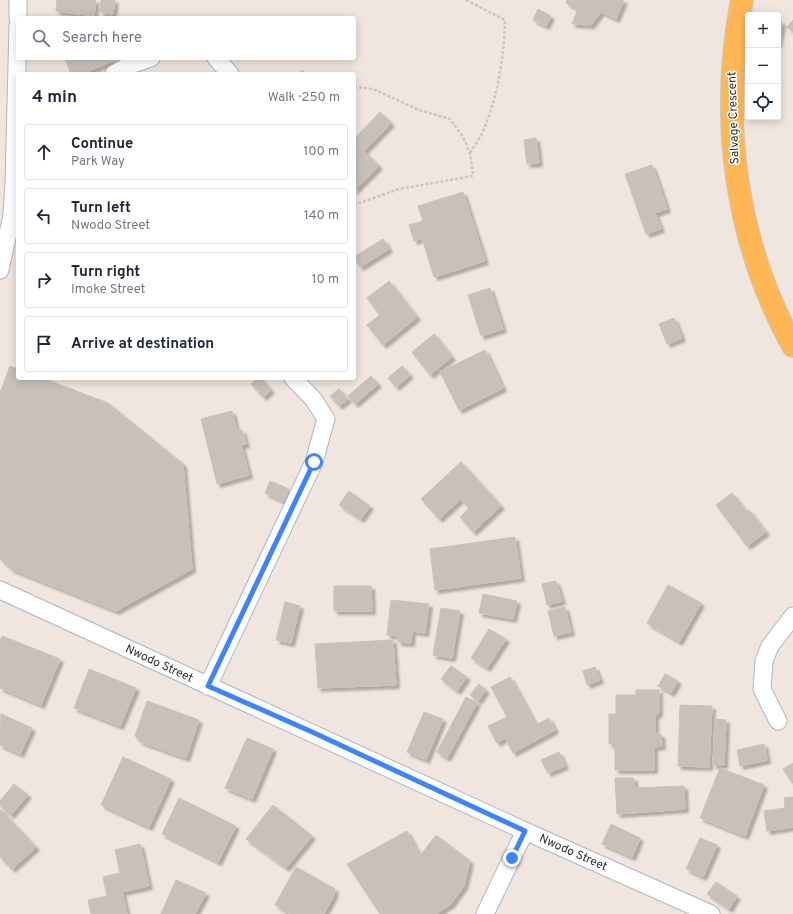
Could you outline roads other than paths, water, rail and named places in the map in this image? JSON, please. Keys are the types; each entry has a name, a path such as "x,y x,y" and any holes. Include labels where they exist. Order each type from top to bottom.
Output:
{"main road":[{"name":"Salvage Crescent","path":"742,0 736,30 732,70 734,161 745,224 762,277 780,323 793,346"}],"street":[{"path":"18,0 18,16"},
{"path":"18,60 18,72"},
{"path":"118,72 130,65 145,60"},
{"path":"218,60 228,72"},
{"path":"0,270 12,215 16,139"},
{"path":"208,686 314,462 326,419 314,400 295,380"},
{"name":"Nwodo Street","path":"0,590 525,831 711,914"},
{"path":"778,721 762,689 764,660 770,646 793,616"},
{"path":"485,914 525,831"}]}
